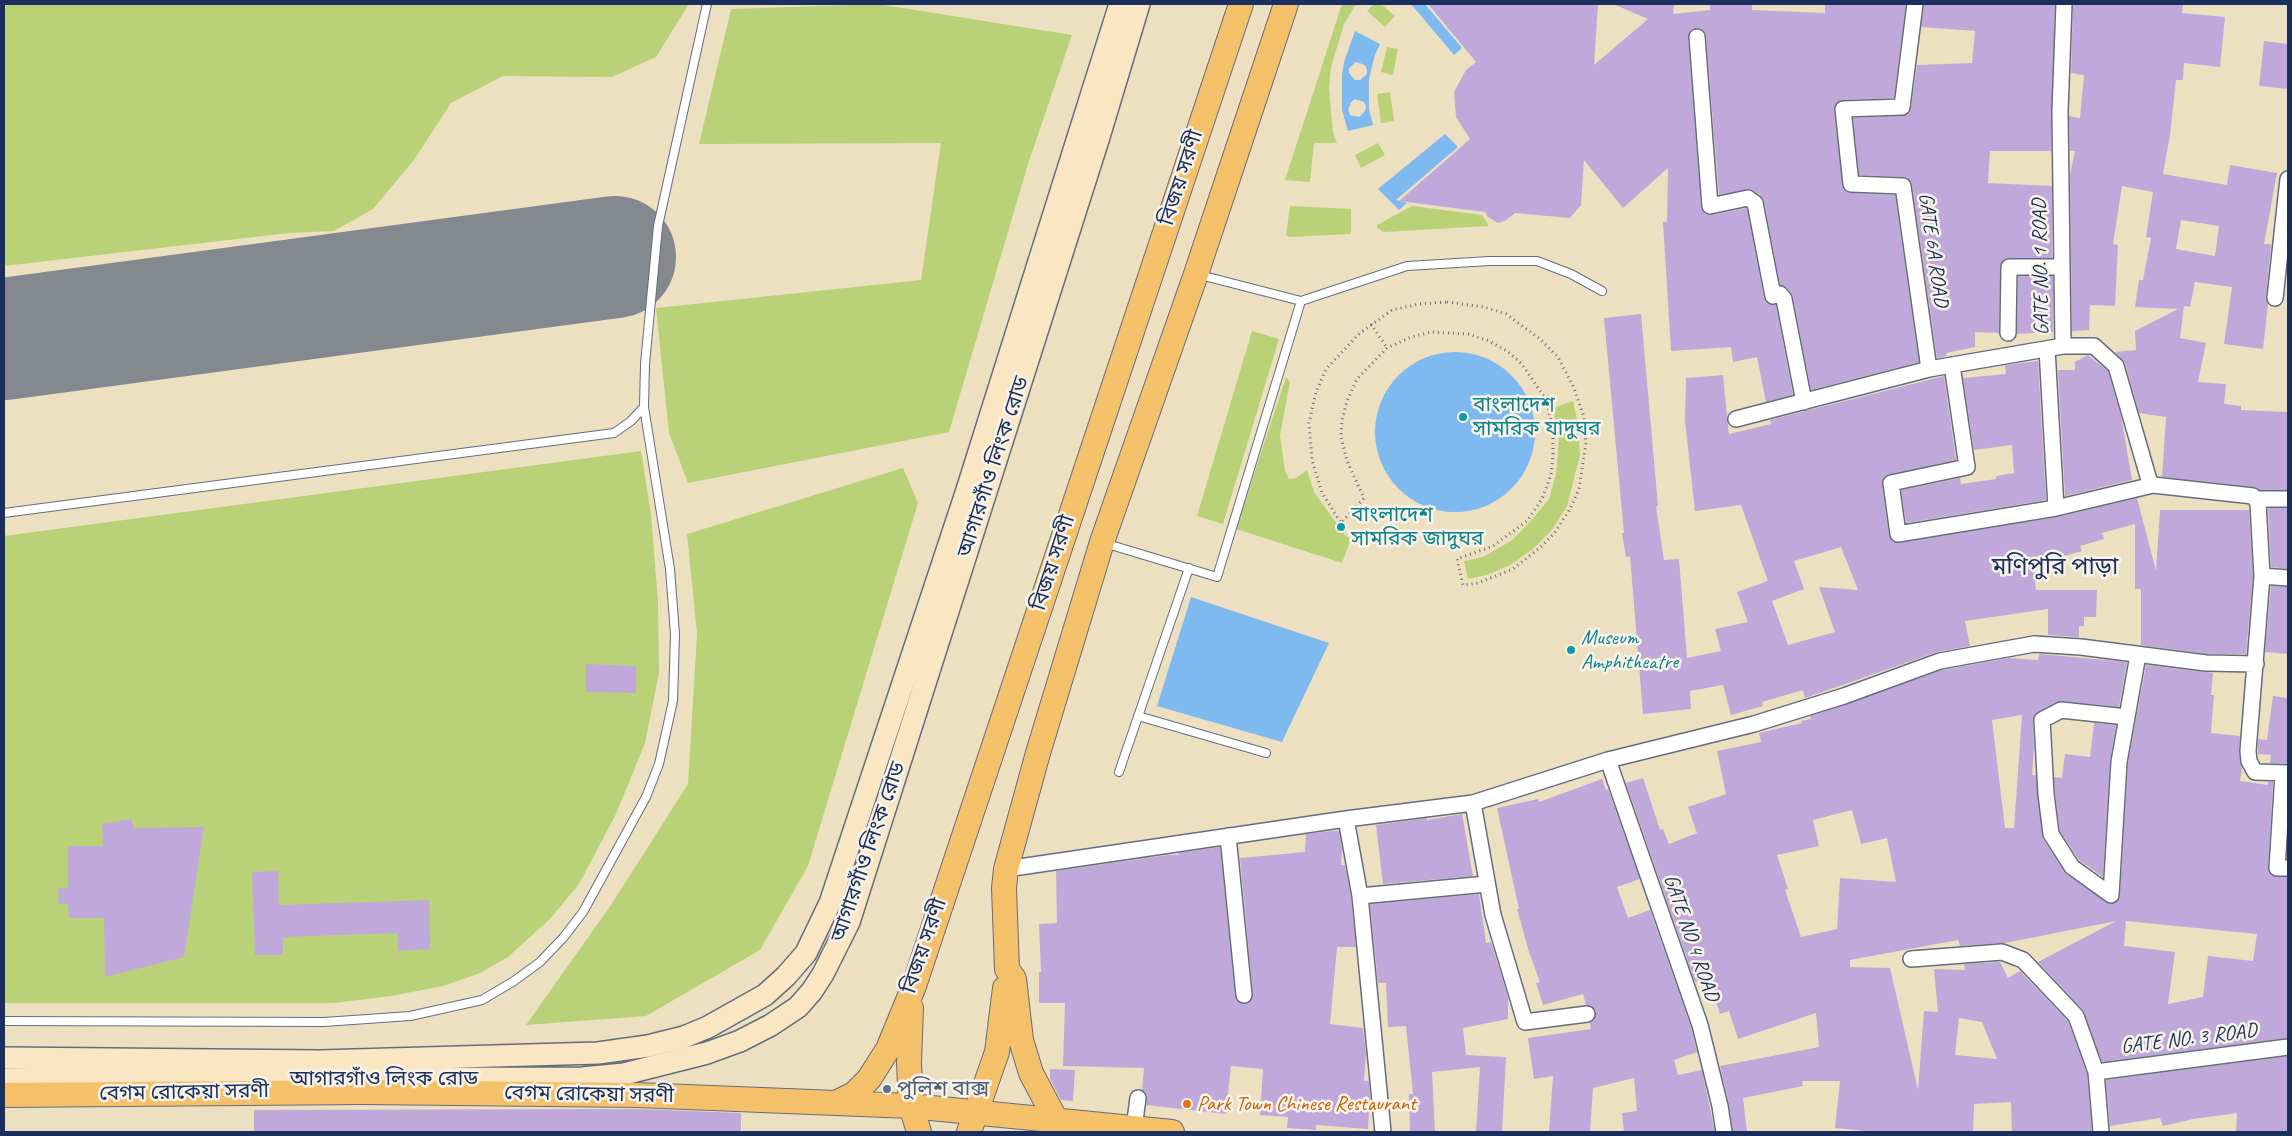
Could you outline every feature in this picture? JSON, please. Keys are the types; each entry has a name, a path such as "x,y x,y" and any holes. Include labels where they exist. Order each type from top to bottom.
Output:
{"main road":[{"name":"আগারগাঁও লিংক রোড","path":"4,1058 320,1061 598,1054 648,1046 684,1037 708,1027 765,995 786,976 806,953 830,903 966,493 1120,4"},
{"name":"আগারগাঁও লিংক রোড","path":"4,1079 582,1078 624,1074 707,1053 740,1041 798,1008 812,991 831,960 849,922 1098,140 1139,4"},
{"name":"বিজয় সরণী","path":"838,1102 854,1094 868,1079 888,1049 914,986 1241,4"},
{"name":"বিজয় সরণী","path":"1058,1122 1031,1073 1022,1040 1014,979 1007,969 1004,888 1006,869 1038,753 1102,542 1196,274 1286,4"},
{"path":"972,1123 997,1052 1003,1017 1007,969"},
{"path":"914,986 909,1034 911,1106 919,1132"},
{"path":"765,995 776,1022"},
{"name":"বেগম রোকেয়া সরণী","path":"4,1095 364,1092 637,1095 911,1106 972,1123 1058,1122 1172,1132"}],"street":[{"name":"GATE 6A ROAD","path":"1915,4 1902,107 1843,109 1851,184 1903,186 1929,369"},
{"name":"GATE NO. 1 ROAD","path":"2064,4 2060,111 2063,346 2094,346 2116,366 2149,480 2153,485"},
{"path":"1697,37 1710,206 1748,198 1755,203 1773,296 1780,294 1784,299 1804,402"},
{"path":"2275,298 2288,179"},
{"path":"2008,333 2010,267 2062,267"},
{"path":"1736,419 1929,369 2063,346"},
{"path":"2047,349 2056,508"},
{"path":"1952,365 1967,467 1891,483 1898,534 2056,508 2153,485 2253,496 2256,499 2288,499"},
{"path":"2256,499 2262,576 2248,751 2255,772 2286,773 2277,868 2288,868"},
{"path":"2262,576 2288,578"},
{"path":"1006,869 1346,819 1473,803 1608,760 1754,724 1844,696 1940,661 2034,644 2081,647 2206,663 2256,664"},
{"path":"2127,718 2061,710 2042,720 2046,794 2051,834 2072,867 2111,895 2119,762 2127,718 2138,655"},
{"name":"GATE NO 4 ROAD","path":"1608,760 1700,1025 1720,1106 1724,1132"},
{"path":"1473,803 1493,915 1525,1022 1587,1014"},
{"path":"1346,819 1360,896 1383,1132"},
{"path":"1228,836 1244,995"},
{"path":"1360,896 1487,884"},
{"name":"GATE NO. 3 ROAD","path":"1911,959 2002,952 2023,960 2076,1016 2096,1072 2101,1132"},
{"name":"GATE NO. 3 ROAD","path":"2096,1072 2288,1047"},
{"path":"1134,1128 1138,1098"}],"lane":[{"path":"4,1021 324,1022 410,1016 482,1000 514,981 540,962 563,938 583,912 646,797 658,764 673,701 675,634 670,569 644,407 645,364 658,226 708,4"},
{"path":"1196,274 1301,301 1407,266 1490,261 1537,261 1571,274 1602,291"},
{"path":"1102,542 1217,577 1301,301"},
{"path":"4,513 614,433 631,421 644,407"},
{"path":"1119,772 1188,568"},
{"path":"1138,716 1266,753"}],"path":[{"path":"1446,302 1484,307 1506,314 1540,339 1558,356 1574,388 1584,417 1586,444 1579,489 1570,509 1555,532 1542,546 1513,570 1478,583 1463,585 1457,559 1493,546 1527,521 1542,499 1551,475 1553,432 1547,401 1521,363 1507,351 1490,341 1468,334 1431,332 1410,337 1387,348 1357,379 1347,401 1342,420 1341,437 1347,461 1364,498 1341,524 1322,493 1312,460 1310,423 1316,392 1326,369 1371,324 1392,310 1419,304 1446,302"},
{"path":"1371,324 1387,348"}],"green space":[{"path":"4,4 689,4 656,57 612,77 503,76 451,103 414,160 373,209 334,231 289,233 4,266"},
{"path":"878,4 1072,35 1028,164 949,432 688,483 669,433 656,308 921,280 941,143 699,144 731,9"},
{"path":"1342,4 1356,4 1344,24 1331,67 1329,88 1333,132 1337,143 1314,143 1310,182 1285,180"},
{"path":"1374,4 1381,4 1395,16 1385,27 1367,11"},
{"path":"1387,47 1398,49 1393,75 1381,72"},
{"path":"1390,92 1394,121 1381,123 1377,94"},
{"path":"1378,143 1385,155 1361,168 1355,155"},
{"path":"1290,206 1351,209 1351,232 1350,234 1289,237 1286,235"},
{"path":"1412,206 1482,215 1489,226 1384,232 1377,228 1377,225"},
{"path":"1252,331 1279,339 1223,524 1197,516"},
{"path":"1286,377 1290,382 1280,435 1285,471 1289,479 1296,478 1307,470 1314,492 1345,535 1351,539 1342,563 1236,529"},
{"path":"1573,401 1578,423 1580,455 1567,506 1552,530 1533,549 1510,565 1487,575 1468,579 1464,561 1483,557 1511,541 1549,499 1556,474 1559,439 1553,408"},
{"path":"641,451 651,514 658,601 659,673 645,743 616,814 579,884 550,919 508,957 478,974 443,986 391,996 334,1003 4,1003 4,536"},
{"path":"903,468 918,503 808,866 760,950 646,1016 526,1025 611,905 688,784 697,634 687,534"}],"water":[{"path":"1411,4 1425,4 1462,48 1454,55"},
{"path":"1355,31 1380,44 1369,79 1369,109 1373,125 1348,131 1342,110 1344,62","holes":["1356,62 1365,65 1367,70 1367,74 1360,80 1355,80 1349,73 1349,68","1355,99 1364,102 1366,106 1365,111 1359,117 1350,115 1348,110 1351,102"]},
{"path":"1445,134 1458,147 1396,200 1407,203 1399,210 1378,189"},
{"path":"1455,352 1486,358 1506,370 1517,381 1529,401 1535,432 1529,463 1517,483 1506,494 1486,506 1455,512 1424,506 1404,494 1393,483 1381,463 1375,432 1381,401 1393,381 1404,370 1424,358"},
{"path":"1191,597 1329,643 1282,742 1157,706"}],"building":[{"path":"1428,4 1598,4 1594,65 1648,19 1613,4 1674,4 1673,14 1710,10 1710,4 1752,4 1752,10 1825,13 1825,4 1906,4 1894,98 1842,100 1835,105 1834,110 1843,189 1851,193 1895,195 1919,362 1811,390 1793,297 1787,288 1780,285 1764,201 1760,195 1750,189 1719,195 1706,36 1701,28 1691,30 1688,38 1701,207 1706,215 1747,208 1764,298 1770,305 1776,305 1793,395 1766,402 1757,357 1733,362 1731,347 1671,351 1663,222 1667,222 1668,168 1623,208 1584,160 1581,205 1570,218 1515,213 1505,221 1498,223 1488,217 1485,212 1399,201 1470,139 1456,117 1454,92 1466,70 1476,62"},
{"path":"1924,4 2055,4 2051,151 1990,151 1988,183 2052,186 2052,258 2004,259 2000,267 1999,333 1975,332 1975,347 1946,353 1947,356 1937,358 1912,184 1910,180 1904,177 1859,175 1853,118 1907,115 1911,108 1917,65 1972,63 1975,31 1921,27"},
{"path":"2073,4 2183,4 2182,13 2225,17 2220,67 2184,63 2183,80 2176,80 2170,135 2163,174 2227,185 2230,165 2277,173 2264,244 2271,244 2266,297 2268,304 2263,349 2224,344 2232,287 2195,282 2190,307 2184,306 2180,338 2206,343 2198,382 2226,384 2224,404 2241,406 2241,410 2288,412 2288,490 2260,490 2254,487 2162,477 2166,417 2139,413 2125,363 2115,352 2136,350 2135,331 2178,309 2135,307 2139,280 2143,280 2151,238 2146,237 2153,192 2122,186 2113,244 2118,245 2115,306 2090,305 2089,330 2072,331 2070,175 2075,151 2070,151 2069,116 2080,118 2084,75 2071,73","holes":["2181,220 2219,226 2215,256 2176,249"]},
{"path":"2264,41 2288,44 2288,89 2259,86"},
{"path":"2018,276 2053,276 2053,332 2017,334"},
{"path":"1641,314 1658,506 1656,506 1664,560 1679,559 1687,658 1721,651 1715,629 1748,622 1737,592 1768,581 1741,505 1695,511 1685,421 1686,378 1723,375 1729,434 1771,424 1770,420 1944,376 1956,460 1885,476 1882,484 1889,535 1895,543 2058,517 2137,498 2156,571 2160,510 2249,510 2253,576 2246,654 2207,654 2141,645 2141,589 2135,589 2135,524 2102,533 2104,539 2080,546 2082,551 2033,565 2036,590 2097,590 2096,617 2084,617 2084,626 2079,626 2079,637 2048,635 2048,609 1965,621 1970,646 1937,652 1805,698 1803,690 1762,702 1763,706 1731,715 1723,685 1690,691 1691,709 1643,714 1630,556 1626,557 1622,533 1624,533 1604,318","holes":["1841,547 1858,590 1819,587 1835,632 1788,645 1772,601 1804,589 1794,561"]},
{"path":"2088,355 2108,371 2121,416 2132,480 2065,496 2058,370 2075,370 2075,362"},
{"path":"2038,361 2046,500 1906,523 1901,490 1960,478 1961,484 1996,479 1996,476 2014,473 2012,445 1974,450 1963,378 2006,374 2005,365"},
{"path":"2268,508 2288,508 2288,569 2271,567"},
{"path":"2271,586 2288,587 2288,654 2265,652"},
{"path":"2039,654 2127,662 2119,707 2061,701 2038,712 2033,720 2034,749 2032,775 2036,775 2043,839 2066,874 2110,904 2115,903 2120,896 2128,763 2146,665 2213,673 2211,695 2214,695 2211,733 2240,736 2239,752 2242,768 2240,781 2268,785 2268,782 2273,782 2268,868 2273,876 2288,877 2288,1038 2102,1062 2083,1010 2038,962 2116,921 2005,943 1960,946 1958,940 1850,960 1850,967 1890,968 1918,1090 1924,1011 1938,1012 1934,969 1965,970 1964,964 2000,962 2008,978 2020,971 2068,1021 2087,1074 2092,1132 2012,1132 2011,1102 1974,1104 1973,1132 1877,1132 1835,1128 1840,1081 1802,1081 1803,1086 1743,1098 1747,1132 1733,1132 1720,1066 1819,1047 1816,1013 1738,1039 1729,1011 1720,1014 1708,977 1695,982 1626,783 1643,778 1660,830 1663,829 1669,844 1697,833 1688,807 1726,794 1717,751 1761,742 1759,733 1802,723 1801,721 1811,719 1810,716 1942,670 2009,658 2038,660","holes":["2022,715 2014,828 2005,828 1992,720","1852,810 1861,844 1887,838 1896,882 1840,878 1837,929 1801,937 1785,890 1788,889 1777,855 1819,846 1813,820","2126,921 2257,934 2253,961 2208,956 2203,997 2168,1004 2175,952 2124,946","1959,1018 1982,1022 1997,1059 1955,1055"]},
{"path":"586,664 636,666 636,693 586,692"},
{"path":"2273,696 2288,698 2288,764 2270,763 2271,755 2258,754 2258,739 2267,740"},
{"path":"2094,723 2116,725 2110,761 2103,877 2079,860 2060,831 2054,777 2062,778 2065,754 2090,757"},
{"path":"1602,779 1606,790 1608,789 1640,879 1617,887 1628,918 1650,910 1690,1024 1697,1052 1674,1060 1678,1075 1702,1070 1715,1132 1624,1132 1622,1113 1637,1111 1634,1078 1593,1088 1590,1132 1549,1132 1553,1076 1534,1079 1528,1038 1591,1029 1590,1023 1595,1018 1596,1012 1591,1006 1586,1005 1583,994 1543,1005 1536,983 1540,982 1517,909 1519,909 1497,808 1538,799 1539,802"},
{"path":"1462,814 1473,876 1383,884 1376,825 1427,818 1427,820"},
{"path":"131,819 134,828 204,827 184,957 105,977 104,918 69,918 68,904 59,904 58,888 68,888 68,846 103,846 102,824"},
{"path":"1339,831 1342,849 1341,865 1345,865 1351,897 1356,947 1337,947 1330,1024 1363,1028 1366,1052 1364,1081 1369,1081 1370,1097 1368,1129 1316,1125 1316,1130 1287,1128 1288,1117 1260,1115 1263,1069 1231,1066 1226,1114 1146,1105 1147,1095 1142,1090 1144,1068 1063,1066 1065,1003 1039,1003 1039,972 1041,972 1039,924 1057,923 1056,871 1167,855 1179,855 1178,853 1220,847 1235,996 1240,1003 1245,1004 1252,999 1253,994 1240,858 1305,852 1306,834"},
{"path":"278,871 279,905 429,900 430,949 398,951 397,933 283,937 283,955 255,955 252,872"},
{"path":"1479,894 1486,943 1491,942 1508,997 1508,1019 1463,1028 1466,1055 1506,1057 1502,1132 1476,1132 1480,1067 1432,1072 1435,1132 1410,1132 1409,1094 1413,1094 1406,1026 1388,1027 1386,983 1378,983 1370,904"},
{"path":"2288,1056 2288,1132 2236,1132 2237,1113 2193,1119 2163,1126 2160,1118 2110,1126 2106,1080"},
{"path":"1050,1069 1075,1070 1073,1101 1061,1100 1050,1079"},
{"path":"639,1109 741,1113 741,1132 254,1132 254,1110"}],"runway":[{"path":"4,339 615,257"}],"place":[{"name":"বাংলাদেশ সামরিক যাদুঘর","path":"1463,417"},
{"name":"বাংলাদেশ সামরিক জাদুঘর","path":"1341,527"},
{"name":"Museum Amphitheatre","path":"1571,650"},
{"name":"পুলিশ বাক্স","path":"887,1089"},
{"name":"Park Town Chinese Restaurant","path":"1187,1104"}],"district":[{"name":"মণিপুরি পাড়া","path":"2055,568"}]}
